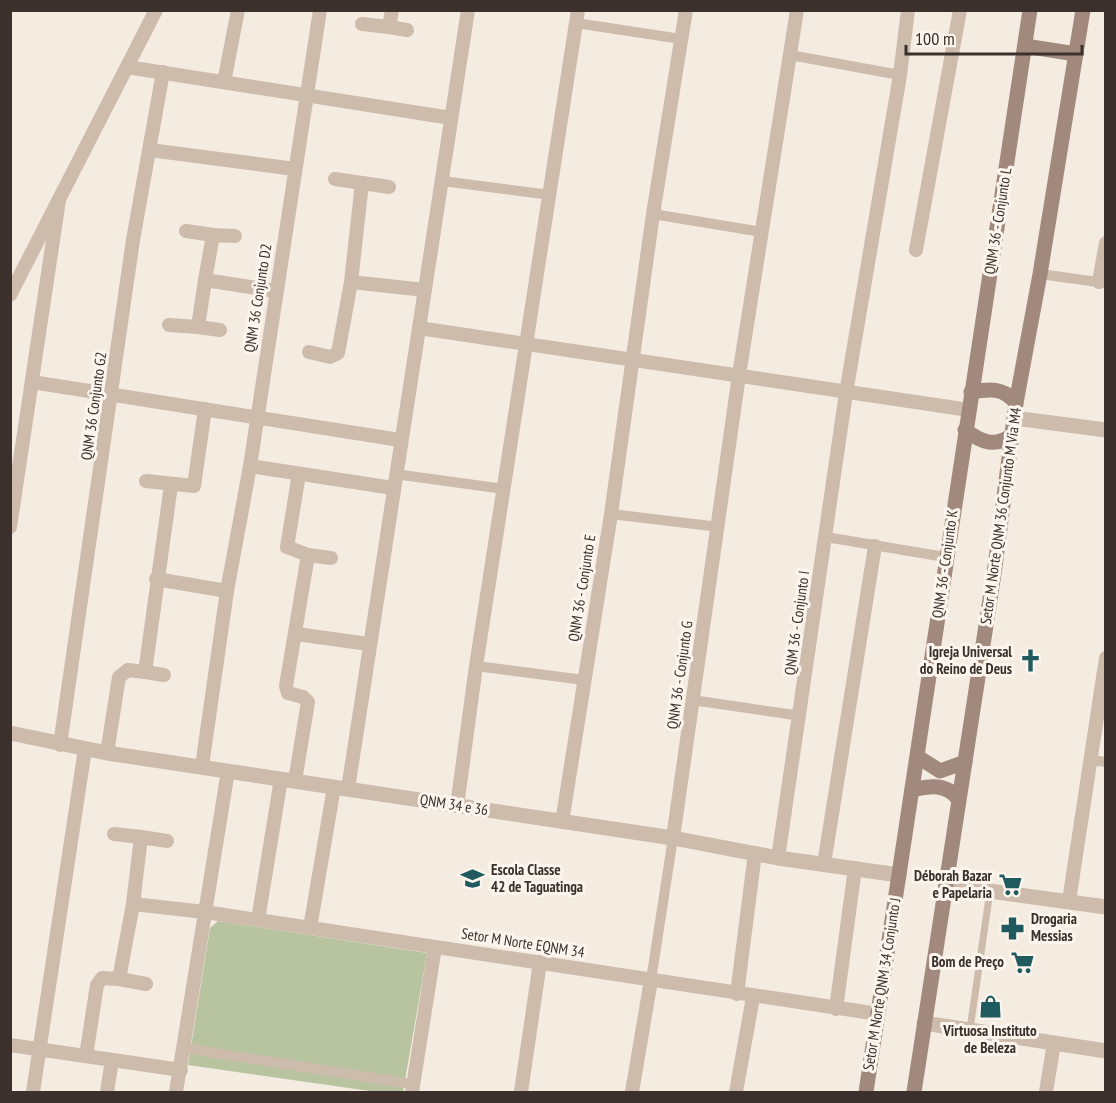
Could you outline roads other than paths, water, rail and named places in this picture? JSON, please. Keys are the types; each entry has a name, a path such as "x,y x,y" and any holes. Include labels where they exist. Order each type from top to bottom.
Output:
{"main road":[{"name":"QNM 36 - Conjunto L","path":"965,430 1030,10"},
{"name":"Setor M Norte QNM 36 Conjunto M Via M4","path":"914,1092 965,762 1015,410 1040,274 1083,10"},
{"path":"1025,46 1076,54"},
{"path":"971,392 998,390 1009,394 1015,410"},
{"path":"965,430 986,443 1004,440 1012,435"},
{"name":"QNM 36 - Conjunto K","path":"899,875 965,430"},
{"path":"918,757 940,771 965,762"},
{"path":"912,790 943,787 951,790 958,799"},
{"name":"Setor M Norte QNM 34 Conjunto J","path":"866,1092 899,875"}],"street":[{"path":"10,295 156,10"},
{"path":"224,82 238,10"},
{"name":"QNM 36 Conjunto D2","path":"202,766 227,591 250,466 320,10"},
{"path":"389,27 392,10"},
{"path":"310,928 341,788 369,644 468,10"},
{"name":"QNM 36 - Conjunto E","path":"562,822 611,514 653,214 686,10"},
{"name":"QNM 36 - Conjunto G","path":"651,980 719,527 739,375 797,10"},
{"name":"QNM 36 - Conjunto I","path":"778,858 801,716 846,393 900,75 908,10"},
{"path":"916,250 960,10"},
{"path":"457,806 476,666 577,17 681,39"},
{"path":"362,24 407,30"},
{"path":"790,55 900,75"},
{"path":"127,67 306,97 451,118"},
{"name":"QNM 36 Conjunto G2","path":"60,745 134,240 163,72"},
{"path":"150,150 295,169"},
{"path":"335,179 389,188"},
{"path":"442,181 550,195"},
{"path":"309,352 330,357 338,353 351,282 362,183"},
{"path":"10,527 59,200"},
{"path":"653,214 762,232"},
{"path":"186,231 235,236"},
{"path":"198,327 213,235"},
{"path":"1040,274 1102,283 1106,243"},
{"path":"205,280 276,291"},
{"path":"351,282 425,290"},
{"path":"169,325 220,330"},
{"path":"419,328 969,410"},
{"path":"32,382 400,440"},
{"path":"146,481 188,488 196,483 205,409"},
{"path":"1015,410 1106,430"},
{"path":"250,466 299,474 504,489"},
{"path":"299,474 286,543 290,550 331,558"},
{"path":"146,672 156,579 171,485"},
{"path":"611,514 719,527"},
{"path":"826,537 945,557"},
{"path":"824,864 875,546"},
{"path":"258,920 288,780 308,702 303,697 286,690 308,555"},
{"path":"156,579 227,591"},
{"path":"296,634 369,644"},
{"path":"1069,901 1106,658"},
{"path":"476,666 584,680"},
{"path":"107,753 119,677 128,670 164,675"},
{"path":"692,700 801,716"},
{"name":"QNM 34 e 36","path":"10,733 107,753 673,838 778,858 899,875"},
{"path":"33,1092 85,749"},
{"path":"1090,760 1106,762"},
{"path":"176,1092 228,771"},
{"path":"114,834 167,841"},
{"path":"119,979 133,904 141,837"},
{"path":"737,994 755,854"},
{"path":"836,1009 855,868"},
{"path":"946,885 1106,907"},
{"name":"Setor M Norte EQNM 34","path":"133,904 205,912 878,1014"},
{"path":"190,1049 409,1088 435,947"},
{"path":"521,1092 540,962"},
{"path":"86,1056 97,985 102,978 146,984"},
{"path":"632,1092 651,980"},
{"path":"736,1092 753,996"},
{"path":"924,1023 1106,1051"},
{"path":"1046,1092 1054,1043"},
{"path":"10,1045 181,1070"},
{"path":"107,1092 112,1060"}],"lane":[{"path":"970,1029 990,891"}],"place":[{"name":"Igreja Universal do Reino de Deus","path":"1030,661"},
{"name":"Escola Classe 42 de Taguatinga","path":"473,879"},
{"name":"Déborah Bazar e Papelaria","path":"1010,885"},
{"name":"Drogaria Messias","path":"1013,928"},
{"name":"Bom de Preço","path":"1022,962"},
{"name":"Virtuosa Instituto de Beleza","path":"990,1007"}]}
